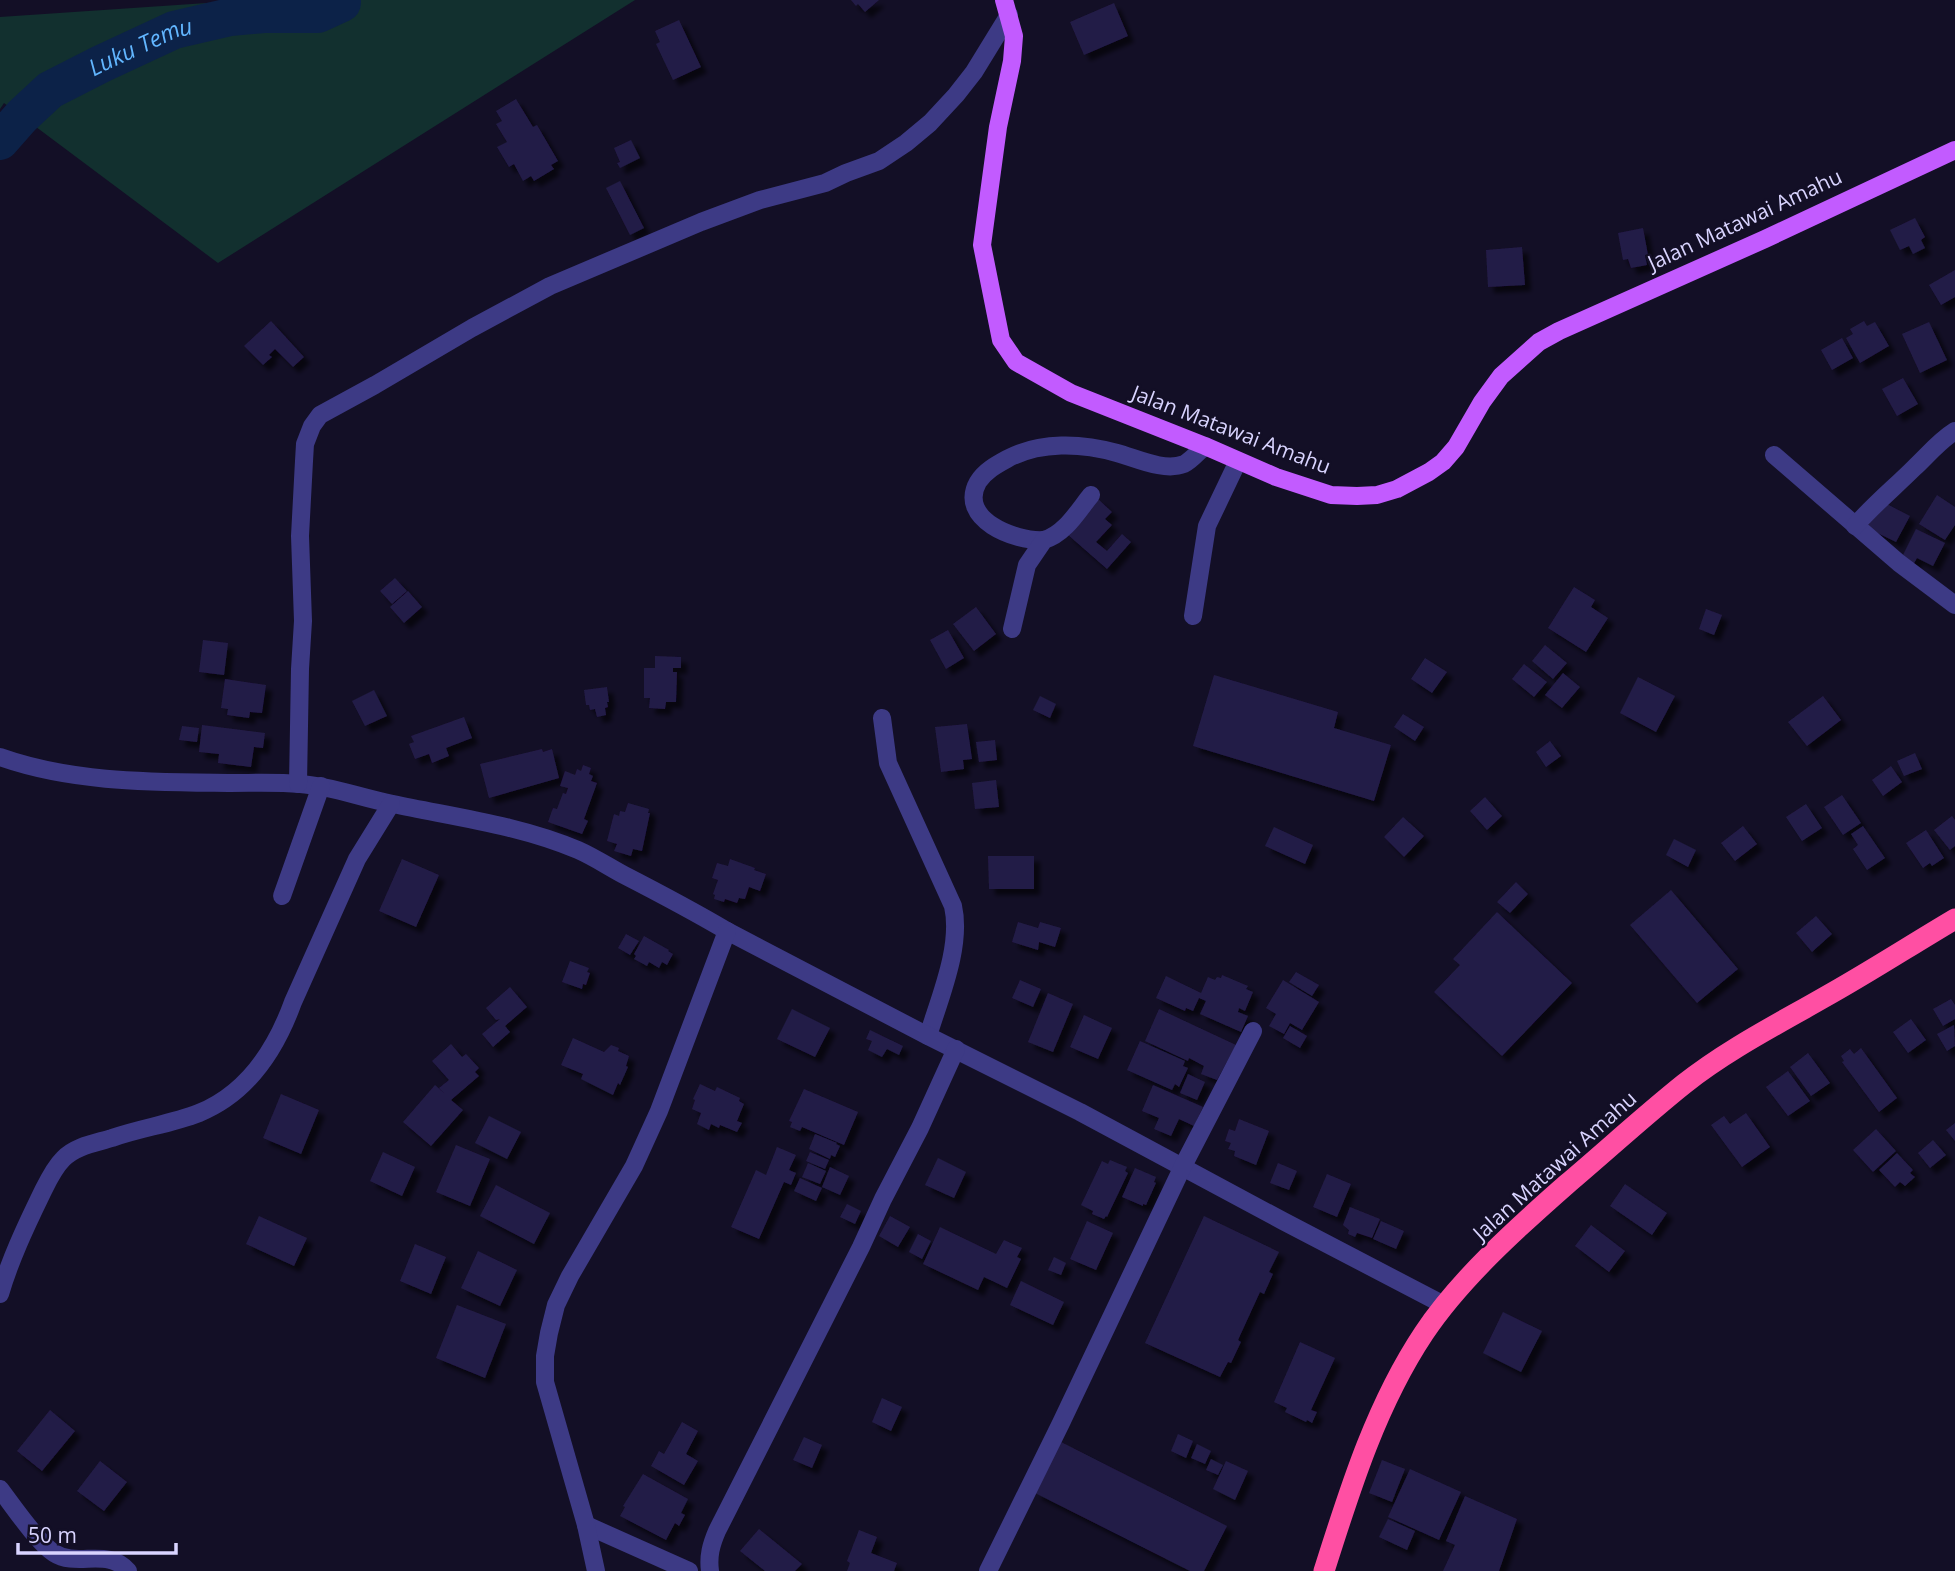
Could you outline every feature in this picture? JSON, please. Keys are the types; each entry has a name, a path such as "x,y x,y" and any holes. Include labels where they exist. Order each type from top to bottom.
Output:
{"highway":[{"name":"Jalan Matawai Amahu","path":"1324,1571 1349,1490 1378,1418 1424,1334 1444,1305 1527,1219 1684,1084 1746,1041 1825,998 1955,919"}],"main road":[{"name":"Jalan Matawai Amahu","path":"1007,7 1014,36 1012,61 998,127 982,245 1001,340 1016,362 1071,393 1276,477 1331,495 1377,495 1397,489 1443,462 1456,447 1482,402 1501,376 1539,342 1955,150"}],"street":[{"path":"298,784 303,621 300,536 305,444 320,415 550,286 701,222 760,201 825,183 879,161 922,130 956,95 974,72 1007,7"},
{"path":"1855,526 1930,450 1955,431"},
{"path":"1091,495 1061,532 1044,540 1025,540 997,528 981,516 974,506 973,496 985,472 1018,453 1068,445 1168,466 1185,464 1205,446"},
{"path":"1774,455 1899,563 1955,605"},
{"path":"1193,617 1208,526 1238,461"},
{"path":"1012,629 1027,565 1025,540"},
{"path":"1027,565 1044,540"},
{"path":"882,718 888,763 953,906 956,919 952,954 928,1036"},
{"path":"0,757 61,773 101,778 321,786 528,833 578,850 727,931 1183,1166 1444,1305"},
{"path":"282,896 321,786"},
{"path":"0,1294 18,1242 56,1167 64,1158 73,1151 215,1106 253,1076 271,1052 357,859 391,804"},
{"path":"596,1571 586,1525 545,1382 545,1356 549,1334 556,1305 570,1276 634,1166 649,1133 727,931"},
{"path":"988,1571 1183,1166 1253,1031"},
{"path":"710,1571 710,1545 920,1129 956,1049"},
{"path":"0,1489 52,1553 62,1557 112,1560 128,1571"},
{"path":"586,1525 690,1571"}],"green space":[{"path":"251,0 635,0 218,263 4,103 0,109 0,17"}],"building":[{"path":"851,0 879,0 865,12"},
{"path":"1114,3 1128,36 1084,55 1070,22"},
{"path":"679,20 701,67 673,80 656,44 660,42 655,31"},
{"path":"516,99 533,127 537,125 558,161 551,165 554,169 534,181 531,176 523,181 514,164 509,167 497,147 507,142 496,124 502,121 496,111"},
{"path":"631,140 640,158 620,168 614,148"},
{"path":"620,181 644,228 630,235 606,188"},
{"path":"1915,218 1925,237 1921,240 1925,248 1913,254 1909,246 1900,250 1890,230"},
{"path":"1643,228 1647,265 1631,268 1628,259 1623,260 1618,233"},
{"path":"1522,247 1525,285 1488,287 1486,250"},
{"path":"1955,270 1955,297 1941,305 1929,285"},
{"path":"271,321 304,357 293,367 275,349 269,355 272,357 263,365 244,346"},
{"path":"1864,321 1867,326 1875,322 1889,346 1860,363 1846,338 1853,334 1850,329"},
{"path":"1929,322 1947,360 1920,373 1902,334"},
{"path":"1842,338 1853,358 1832,370 1821,350"},
{"path":"1903,378 1918,404 1897,416 1882,389"},
{"path":"1937,495 1955,507 1955,525 1945,540 1919,524"},
{"path":"1098,499 1112,512 1105,519 1112,525 1096,542 1107,551 1122,534 1131,542 1107,569 1067,534"},
{"path":"1881,501 1910,516 1896,542 1867,528"},
{"path":"1916,529 1945,543 1933,566 1917,558 1912,567 1900,561"},
{"path":"395,578 407,591 392,604 380,591"},
{"path":"1574,587 1595,600 1591,607 1608,618 1586,652 1548,628"},
{"path":"408,591 422,607 404,623 390,607"},
{"path":"976,607 996,634 974,651 953,624"},
{"path":"1706,609 1722,615 1714,635 1699,629"},
{"path":"948,630 964,658 946,669 930,640"},
{"path":"203,640 228,643 224,675 199,672"},
{"path":"1545,645 1567,663 1553,679 1532,661"},
{"path":"655,656 681,657 681,668 673,668 673,672 677,672 676,702 666,702 665,709 649,708 650,698 644,698 644,668 655,668"},
{"path":"1425,658 1447,672 1432,693 1411,679"},
{"path":"1524,664 1547,682 1534,697 1512,679"},
{"path":"1563,673 1580,687 1562,708 1545,695"},
{"path":"1214,675 1338,712 1334,728 1391,745 1374,801 1193,746"},
{"path":"1638,677 1675,696 1656,732 1620,713"},
{"path":"225,679 266,685 262,713 250,712 249,718 227,715 228,709 221,708"},
{"path":"607,687 609,702 605,708 606,715 597,717 595,709 590,710 589,705 586,705 584,690"},
{"path":"374,690 387,716 365,726 352,701"},
{"path":"1040,696 1056,704 1050,718 1033,710"},
{"path":"1823,696 1841,720 1807,746 1788,722"},
{"path":"1403,714 1424,727 1415,741 1394,727"},
{"path":"464,717 472,738 446,748 449,756 432,763 429,754 415,759 409,744 414,742 411,736"},
{"path":"967,724 972,759 963,760 964,769 941,772 935,727"},
{"path":"202,725 265,733 263,748 254,747 251,767 218,763 219,754 199,752"},
{"path":"182,726 199,728 197,742 179,740"},
{"path":"995,740 997,760 979,762 976,742"},
{"path":"1550,741 1561,756 1546,767 1536,752"},
{"path":"542,749 543,752 552,749 559,778 489,798 480,764"},
{"path":"1915,753 1922,769 1904,776 1897,761"},
{"path":"583,765 591,768 591,781 597,783 584,819 588,821 582,834 548,822 553,808 557,809 563,793 566,794 568,788 560,786 565,771 575,775 577,769 581,771"},
{"path":"1891,766 1902,782 1883,796 1872,780"},
{"path":"996,780 999,807 975,809 972,783"},
{"path":"1842,795 1861,823 1843,835 1824,807"},
{"path":"1485,797 1502,816 1487,830 1470,811"},
{"path":"628,803 649,809 650,813 642,851 633,849 631,856 614,851 617,844 607,841 614,814 619,816 620,811 625,812"},
{"path":"1806,804 1822,828 1802,841 1786,817"},
{"path":"1952,816 1955,820 1955,846 1950,850 1934,830"},
{"path":"1403,817 1424,836 1404,857 1384,837"},
{"path":"1743,826 1757,844 1735,861 1721,843"},
{"path":"1863,826 1885,858 1867,870 1853,849 1858,845 1851,834"},
{"path":"1274,827 1313,845 1305,864 1265,846"},
{"path":"1926,830 1944,858 1923,868 1906,843"},
{"path":"1674,839 1696,850 1688,867 1666,855"},
{"path":"988,856 1034,856 1034,889 989,889"},
{"path":"402,859 439,875 416,927 379,911"},
{"path":"730,859 766,874 760,891 749,887 745,899 739,898 737,903 714,899 713,894 718,880 712,878 717,863 728,866"},
{"path":"1516,882 1528,894 1510,913 1497,902"},
{"path":"1671,890 1738,969 1697,1003 1630,925"},
{"path":"1497,912 1572,983 1502,1056 1434,992 1460,965 1453,959"},
{"path":"1816,916 1832,934 1812,952 1796,933"},
{"path":"1018,922 1038,928 1040,922 1061,928 1055,947 1039,942 1038,950 1012,942"},
{"path":"626,934 639,941 630,955 618,948"},
{"path":"644,936 673,954 667,965 662,962 659,968 649,962 647,966 634,959"},
{"path":"570,961 589,968 586,985 583,984 582,989 562,982"},
{"path":"1296,972 1319,985 1312,996 1289,982"},
{"path":"1222,975 1248,986 1246,989 1253,992 1245,1011 1239,1008 1238,1012 1248,1016 1241,1032 1200,1014 1206,1001 1199,998 1193,1011 1186,1008 1185,1011 1156,998 1166,976 1201,993 1208,977 1215,980"},
{"path":"1020,980 1041,989 1033,1007 1012,998"},
{"path":"1283,980 1319,1002 1302,1030 1290,1023 1284,1034 1269,1026 1276,1014 1266,1008"},
{"path":"510,987 527,1007 505,1026 510,1032 493,1047 482,1034 500,1019 496,1020 486,1008"},
{"path":"1048,993 1073,1004 1053,1052 1028,1042"},
{"path":"1951,999 1955,1005 1955,1019 1943,1026 1933,1009"},
{"path":"792,1009 830,1028 815,1057 777,1039"},
{"path":"1159,1009 1236,1045 1217,1080 1201,1074 1204,1066 1145,1041"},
{"path":"1084,1015 1112,1028 1098,1059 1070,1047"},
{"path":"1911,1019 1926,1040 1908,1053 1893,1032"},
{"path":"1954,1025 1955,1046 1947,1051 1937,1034"},
{"path":"1290,1026 1307,1036 1300,1048 1283,1038"},
{"path":"870,1030 903,1046 899,1055 887,1049 882,1057 868,1050 872,1041 866,1039"},
{"path":"573,1038 604,1052 611,1045 629,1056 628,1067 613,1095 581,1079 583,1074 561,1065"},
{"path":"1140,1041 1185,1061 1183,1066 1188,1068 1179,1087 1175,1084 1172,1090 1127,1070"},
{"path":"451,1044 462,1057 466,1054 479,1068 475,1072 479,1076 451,1100 463,1110 431,1146 403,1122 435,1085 445,1094 439,1088 449,1080 432,1061"},
{"path":"1861,1048 1897,1098 1879,1112 1842,1062 1844,1061 1841,1056 1850,1049 1854,1054"},
{"path":"1808,1053 1830,1083 1811,1096 1790,1067"},
{"path":"1788,1071 1810,1101 1788,1116 1766,1087"},
{"path":"1188,1074 1205,1082 1197,1100 1180,1093"},
{"path":"700,1084 715,1091 717,1087 740,1098 739,1101 744,1104 737,1121 742,1123 737,1132 711,1124 709,1130 697,1124 701,1113 692,1109"},
{"path":"1153,1085 1203,1107 1194,1126 1179,1119 1171,1136 1154,1129 1159,1118 1142,1111"},
{"path":"804,1089 858,1112 844,1145 802,1127 800,1131 790,1127 792,1122 789,1121"},
{"path":"281,1094 319,1110 301,1154 263,1138"},
{"path":"1746,1113 1770,1147 1742,1167 1711,1125 1724,1116 1730,1124"},
{"path":"489,1116 521,1132 507,1159 475,1143"},
{"path":"1239,1119 1269,1131 1256,1165 1234,1156 1235,1151 1228,1149 1231,1143 1225,1141 1229,1129 1235,1131"},
{"path":"1955,1123 1955,1141 1946,1130"},
{"path":"1876,1129 1896,1151 1873,1172 1853,1150"},
{"path":"815,1134 840,1146 835,1157 831,1155 830,1159 809,1149"},
{"path":"1933,1140 1946,1155 1930,1168 1918,1153"},
{"path":"456,1145 490,1159 470,1206 436,1192"},
{"path":"777,1147 796,1155 789,1170 796,1173 791,1185 784,1182 759,1239 731,1227 756,1170 766,1175"},
{"path":"383,1152 415,1167 402,1196 370,1181"},
{"path":"810,1152 829,1160 825,1169 806,1161"},
{"path":"1897,1153 1913,1170 1910,1173 1915,1177 1905,1186 1900,1182 1895,1187 1879,1170"},
{"path":"938,1158 966,1172 954,1198 925,1185"},
{"path":"1110,1160 1127,1167 1125,1171 1128,1173 1104,1219 1081,1205 1102,1161 1108,1164"},
{"path":"808,1163 826,1171 820,1184 802,1177"},
{"path":"1278,1163 1297,1171 1289,1190 1270,1183"},
{"path":"830,1167 849,1176 840,1195 822,1187"},
{"path":"1135,1168 1156,1177 1156,1183 1146,1205 1143,1206 1122,1197"},
{"path":"1327,1174 1351,1184 1337,1217 1313,1207"},
{"path":"800,1178 822,1188 816,1201 794,1191"},
{"path":"1625,1184 1667,1213 1652,1235 1610,1206"},
{"path":"496,1185 550,1213 534,1244 480,1216"},
{"path":"847,1204 861,1211 855,1224 840,1217"},
{"path":"1350,1207 1380,1219 1372,1238 1357,1233 1355,1237 1348,1234 1349,1230 1343,1225"},
{"path":"259,1216 307,1238 294,1266 246,1244"},
{"path":"890,1216 910,1227 898,1247 879,1236"},
{"path":"1204,1216 1279,1252 1269,1272 1273,1274 1264,1294 1260,1292 1238,1340 1241,1342 1231,1363 1228,1362 1220,1377 1145,1343"},
{"path":"1087,1221 1113,1233 1096,1270 1070,1259"},
{"path":"1381,1221 1404,1231 1396,1249 1373,1239"},
{"path":"1591,1225 1625,1251 1609,1272 1575,1246"},
{"path":"940,1227 996,1254 1004,1240 1022,1248 1017,1257 1021,1259 1007,1288 984,1277 978,1290 923,1264"},
{"path":"918,1234 931,1241 922,1259 909,1252"},
{"path":"415,1244 446,1257 431,1294 400,1281"},
{"path":"478,1251 517,1270 500,1306 461,1288"},
{"path":"1054,1257 1066,1263 1061,1275 1048,1270"},
{"path":"1021,1281 1064,1302 1053,1325 1010,1305"},
{"path":"457,1305 506,1324 485,1378 436,1358"},
{"path":"1503,1312 1542,1331 1521,1372 1483,1353"},
{"path":"1300,1342 1335,1358 1311,1410 1317,1412 1312,1423 1285,1412 1287,1408 1274,1402"},
{"path":"882,1398 902,1407 891,1431 872,1422"},
{"path":"50,1410 75,1431 42,1471 17,1451"},
{"path":"682,1422 698,1431 686,1454 698,1461 684,1485 651,1466 659,1451 664,1454"},
{"path":"1178,1434 1193,1441 1186,1458 1171,1451"},
{"path":"804,1437 822,1445 812,1468 793,1460"},
{"path":"1061,1442 1227,1526 1204,1571 1190,1571 1035,1493"},
{"path":"1197,1444 1211,1451 1205,1464 1191,1458"},
{"path":"1211,1459 1223,1465 1218,1475 1206,1470"},
{"path":"1382,1460 1405,1469 1392,1502 1369,1493"},
{"path":"100,1461 127,1482 104,1511 77,1491"},
{"path":"1226,1461 1248,1471 1235,1500 1213,1489"},
{"path":"1410,1469 1461,1492 1439,1540 1388,1517"},
{"path":"643,1474 688,1499 681,1513 685,1515 679,1526 675,1523 666,1540 620,1516 625,1507 623,1506"},
{"path":"1465,1496 1517,1519 1499,1571 1443,1571 1455,1545 1446,1541"},
{"path":"1388,1519 1415,1531 1407,1550 1379,1537"},
{"path":"759,1529 802,1564 795,1571 765,1571 740,1551"},
{"path":"859,1530 877,1537 871,1553 897,1563 894,1571 847,1571 850,1563 847,1561"}],"waterway":[{"name":"Luku Temu","path":"0,141 50,90 174,30 230,17 318,14 342,3 342,0"}]}
